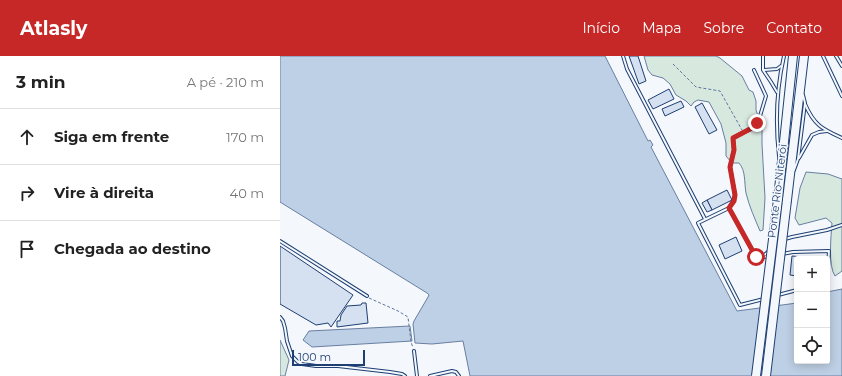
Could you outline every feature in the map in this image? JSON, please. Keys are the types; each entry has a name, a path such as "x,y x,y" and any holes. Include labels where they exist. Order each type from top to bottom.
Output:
{"highway":[{"name":"Ponte Rio-Niterói","path":"756,376 778,199 793,56"},
{"name":"Ponte Rio-Niterói","path":"766,376 804,56"}],"lane":[{"path":"623,56 628,69 705,220"},
{"path":"763,56 763,70 777,93"},
{"path":"780,176 776,128 777,93 784,56"},
{"path":"823,56 842,96"},
{"path":"836,56 842,66"},
{"path":"763,70 777,69 781,66"},
{"path":"754,70 766,96 757,123 752,128 733,138 734,150 730,167 735,195 734,201 729,208 698,223 740,305 768,297"},
{"path":"800,84 805,103 810,115 816,123 827,131 842,138"},
{"path":"798,159 805,103"},
{"path":"790,178 798,159 812,135 827,131"},
{"path":"729,208 756,257 761,258 774,255"},
{"path":"761,258 777,243 792,237 827,230 842,225"},
{"path":"280,241 367,296"},
{"path":"780,254 793,252 829,251 829,256"},
{"path":"776,296 794,291"},
{"path":"280,317 285,328 287,341 292,356 302,364 366,369 402,374 406,376"},
{"path":"414,351 417,376"},
{"path":"430,376 452,371 459,374 459,376"}],"path":[{"path":"674,64 696,87 720,92 744,132"},
{"path":"367,296 408,317 411,342 414,351"}],"shaded area":[{"path":"644,56 716,56 742,76 749,90 753,92 756,101 756,110 762,128 765,198 763,230 760,231 752,212 746,193 744,173 741,166 739,163 732,163 726,156 726,143 721,124 709,102 698,100 691,106 676,95 670,84 663,78 652,75 648,70"},
{"path":"806,172 828,174 842,179 842,271 835,276 831,265 832,223 826,218 799,225 795,218 800,188"},
{"path":"280,340 289,360 285,376 280,376"}],"water":[{"path":"280,56 605,56 648,141 650,140 653,145 651,147 737,311 794,303 794,364 830,364 830,291 842,289 842,376 470,376 463,341 432,344 415,343 413,324 429,295 427,293 280,202"},
{"path":"410,326 412,341 312,347 303,340 309,331"}],"building":[{"path":"629,56 638,56 646,81 639,84"},
{"path":"669,89 674,99 653,109 648,100"},
{"path":"681,101 684,107 665,116 662,109"},
{"path":"702,103 717,130 709,134 695,107"},
{"path":"727,190 732,200 712,210 707,200"},
{"path":"707,200 712,210 707,212 702,203"},
{"path":"736,237 742,251 725,259 719,245"},
{"path":"280,246 353,295 331,327 328,323 316,325 280,304"},
{"path":"792,256 794,256 794,276 790,275"},
{"path":"362,303 366,303 368,323 337,327 337,321 340,321 341,315 347,306 361,305"}],"route":[{"path":"756,257 729,208 734,201 735,195 730,167 734,150 733,138 752,128 757,123"}]}
